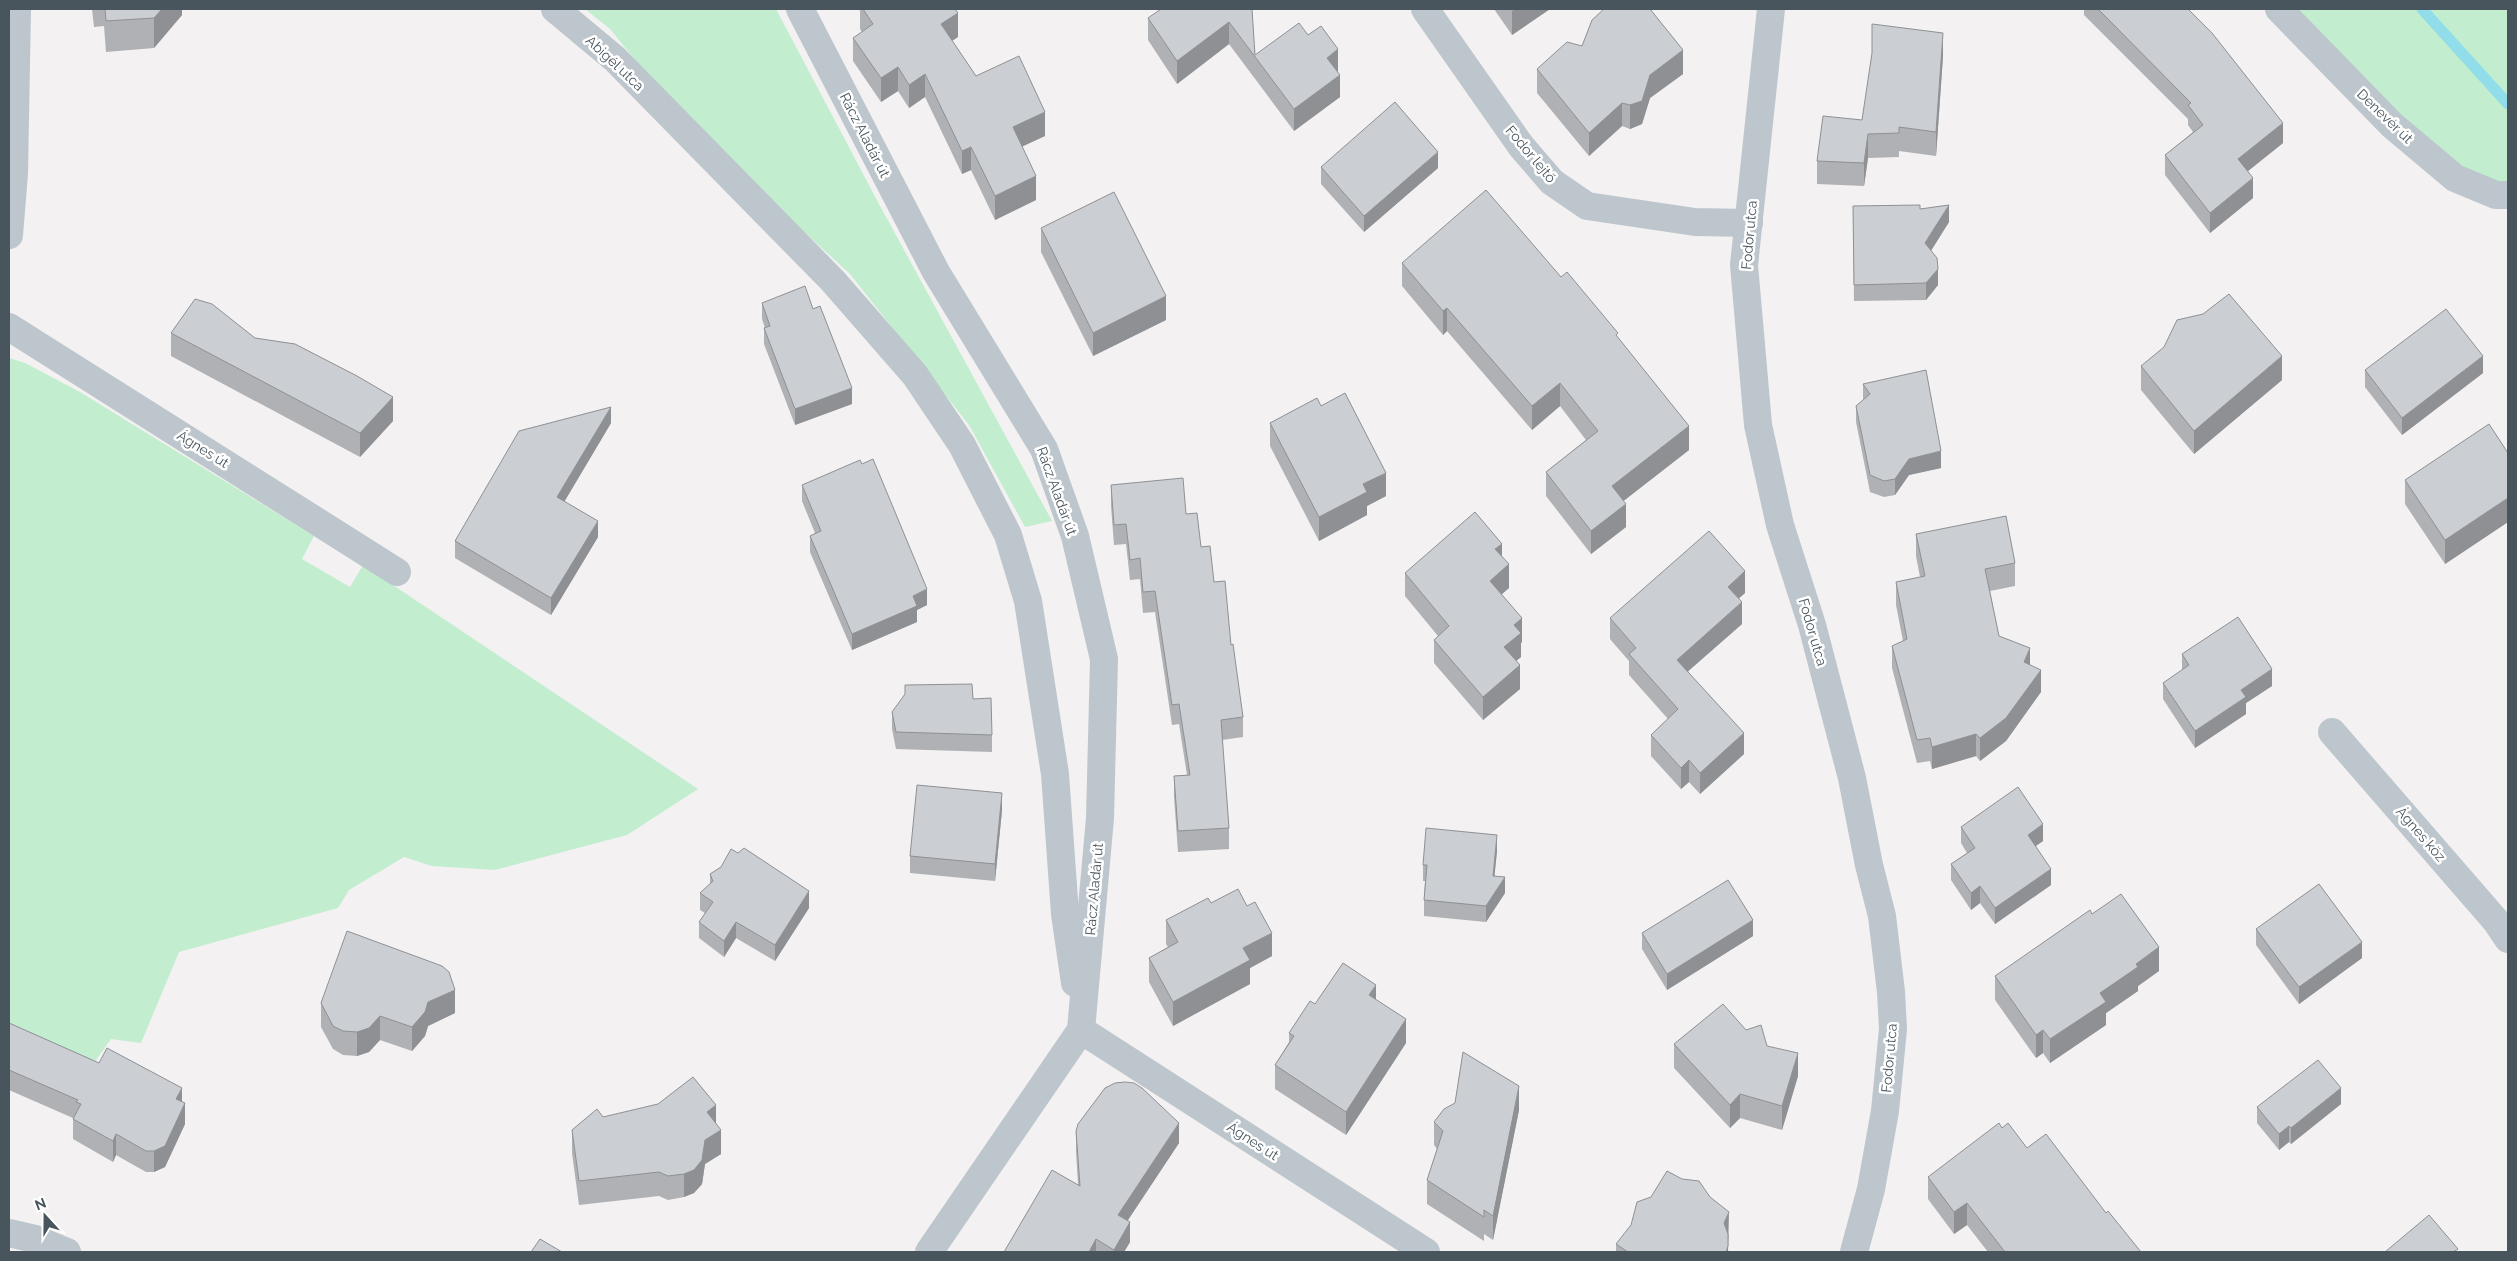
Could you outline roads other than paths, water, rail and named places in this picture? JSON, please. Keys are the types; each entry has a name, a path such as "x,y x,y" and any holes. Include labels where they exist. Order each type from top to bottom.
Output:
{"street":[{"path":"9,236 14,173 17,9"},
{"name":"Abigél utca","path":"555,9 615,59 673,120"},
{"name":"Rácz Aladár út","path":"800,9 936,272 1044,449 1075,536 1104,658 1100,818 1081,1030 930,1252"},
{"name":"Fodor lejtő","path":"1425,9 1522,146 1552,182 1588,206 1695,222 1749,223"},
{"name":"Fodor utca","path":"1772,9 1744,265 1758,425 1780,526 1812,625 1852,778 1869,865 1882,916 1891,992 1893,1030 1885,1111 1871,1189 1854,1252"},
{"name":"Denevér út","path":"2279,9 2392,125 2455,178 2496,195 2508,195"},
{"name":"Rácz Aladár út","path":"673,120 833,281 915,375 962,445 1008,535 1028,601 1043,685 1055,774 1065,914 1081,1030"},
{"name":"Ágnes út","path":"9,327 397,572"},
{"name":"Ágnes köz","path":"2332,732 2496,921 2508,939"},
{"name":"Ágnes út","path":"1081,1030 1426,1252"},
{"path":"9,1233 35,1239 67,1252"}],"waterway":[{"path":"2422,9 2508,104"}]}
